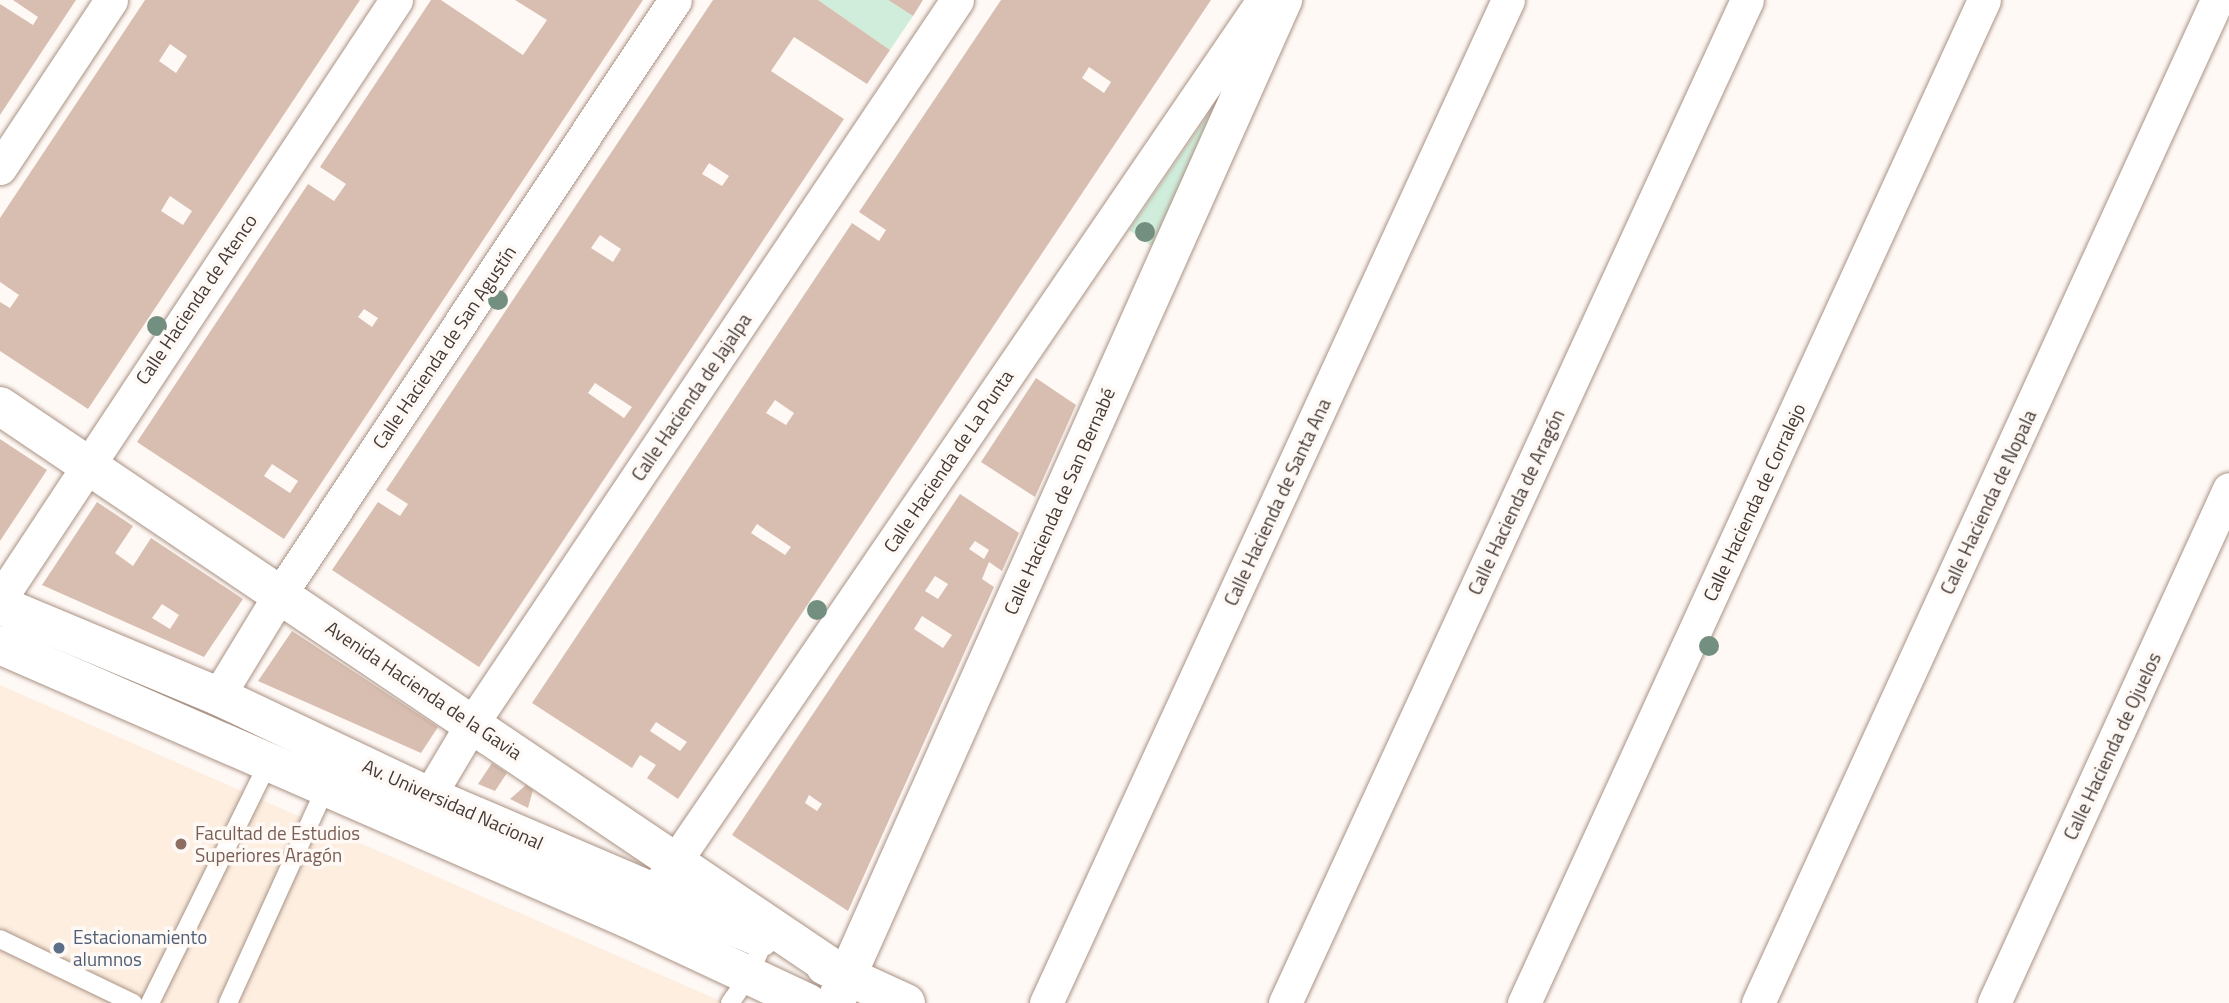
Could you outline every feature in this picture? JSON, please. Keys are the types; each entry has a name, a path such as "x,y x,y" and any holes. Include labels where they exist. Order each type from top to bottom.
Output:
{"street":[{"path":"0,168 111,0"},
{"name":"Calle Hacienda de Atenco","path":"0,599 396,0"},
{"name":"Calle Hacienda de San Agustín","path":"218,696 281,594 675,0"},
{"name":"Calle Hacienda de Jajalpa","path":"429,796 473,722 957,0"},
{"name":"Calle Hacienda de La Punta","path":"635,922 1263,0"},
{"name":"Calle Hacienda de San Bernabé","path":"817,989 1283,0"},
{"name":"Calle Hacienda de Santa Ana","path":"1046,1003 1508,0"},
{"name":"Calle Hacienda de Aragón","path":"1285,1003 1747,0"},
{"name":"Calle Hacienda de Corralejo","path":"1524,1003 1984,0"},
{"name":"Calle Hacienda de Nopala","path":"1758,1003 2217,0"},
{"name":"Avenida Hacienda de la Gavia","path":"0,406 677,859 817,989"},
{"name":"Calle Hacienda de Ojuelos","path":"1994,1003 2229,489"},
{"name":"Av. Universidad Nacional","path":"0,605 218,696 429,796 656,890 764,940 817,989"},
{"name":"Av. Universidad Nacional","path":"0,645 635,922 739,989 817,989 906,1003"}],"lane":[{"path":"150,1003 268,763"},
{"path":"228,1003 325,789"},
{"path":"0,939 133,1003"},
{"path":"739,989 764,940"}],"shaded area":[{"name":"Facultad de Estudios Superiores Aragón","path":"0,685 725,1003 0,1003"}],"green space":[{"path":"818,0 888,0 913,16 890,50"},
{"path":"1214,106 1153,247 1129,230"}],"building":[{"path":"13,0 76,0 0,115 0,4 33,25 38,17"},
{"path":"145,0 360,0 88,409 0,351 0,302 10,308 19,295 0,282 0,218","holes":["170,44 187,56 176,73 159,61","170,196 192,211 183,225 161,211"]},
{"path":"431,0 441,0 523,55 547,20 515,0 643,0 284,539 137,442 308,184 334,201 346,184 320,167","holes":["364,309 378,318 372,327 358,317","272,464 298,481 290,493 264,476"]},
{"path":"713,0 818,0 890,50 867,84 794,37 771,71 844,119 479,667 332,570 378,502 400,516 408,504 386,490","holes":["709,163 729,176 722,186 702,174","600,235 621,249 613,262 591,248","595,383 632,407 624,418 588,393"]},
{"path":"888,0 923,0 913,16"},
{"path":"1001,0 1211,0 678,799 647,778 656,765 640,755 632,768 532,703 852,223 879,241 886,230 859,212","holes":["1089,67 1111,82 1104,93 1082,78","775,400 794,413 786,425 766,413","757,524 791,547 785,555 751,533","656,722 687,742 680,751 650,731"]},
{"path":"1036,378 1076,405 1035,497 981,462"},
{"path":"0,439 47,470 0,541"},
{"path":"960,494 1019,533 1002,571 989,562 982,579 994,587 848,911 732,835","holes":["975,541 989,550 984,559 969,549","935,576 948,584 938,599 925,591","922,616 952,635 943,648 914,629","809,795 822,804 817,811 805,803"]},
{"path":"97,502 133,526 115,553 133,566 151,538 243,599 204,657 42,585","holes":["162,604 179,615 170,629 152,618"]},
{"path":"292,631 438,727 421,753 258,681"},
{"path":"492,763 507,773 495,791 478,784"},
{"path":"526,785 533,790 528,808 510,799"}],"place":[{"name":"Facultad de Estudios Superiores Aragón","path":"181,844"},
{"name":"Estacionamiento alumnos","path":"59,948"}]}
